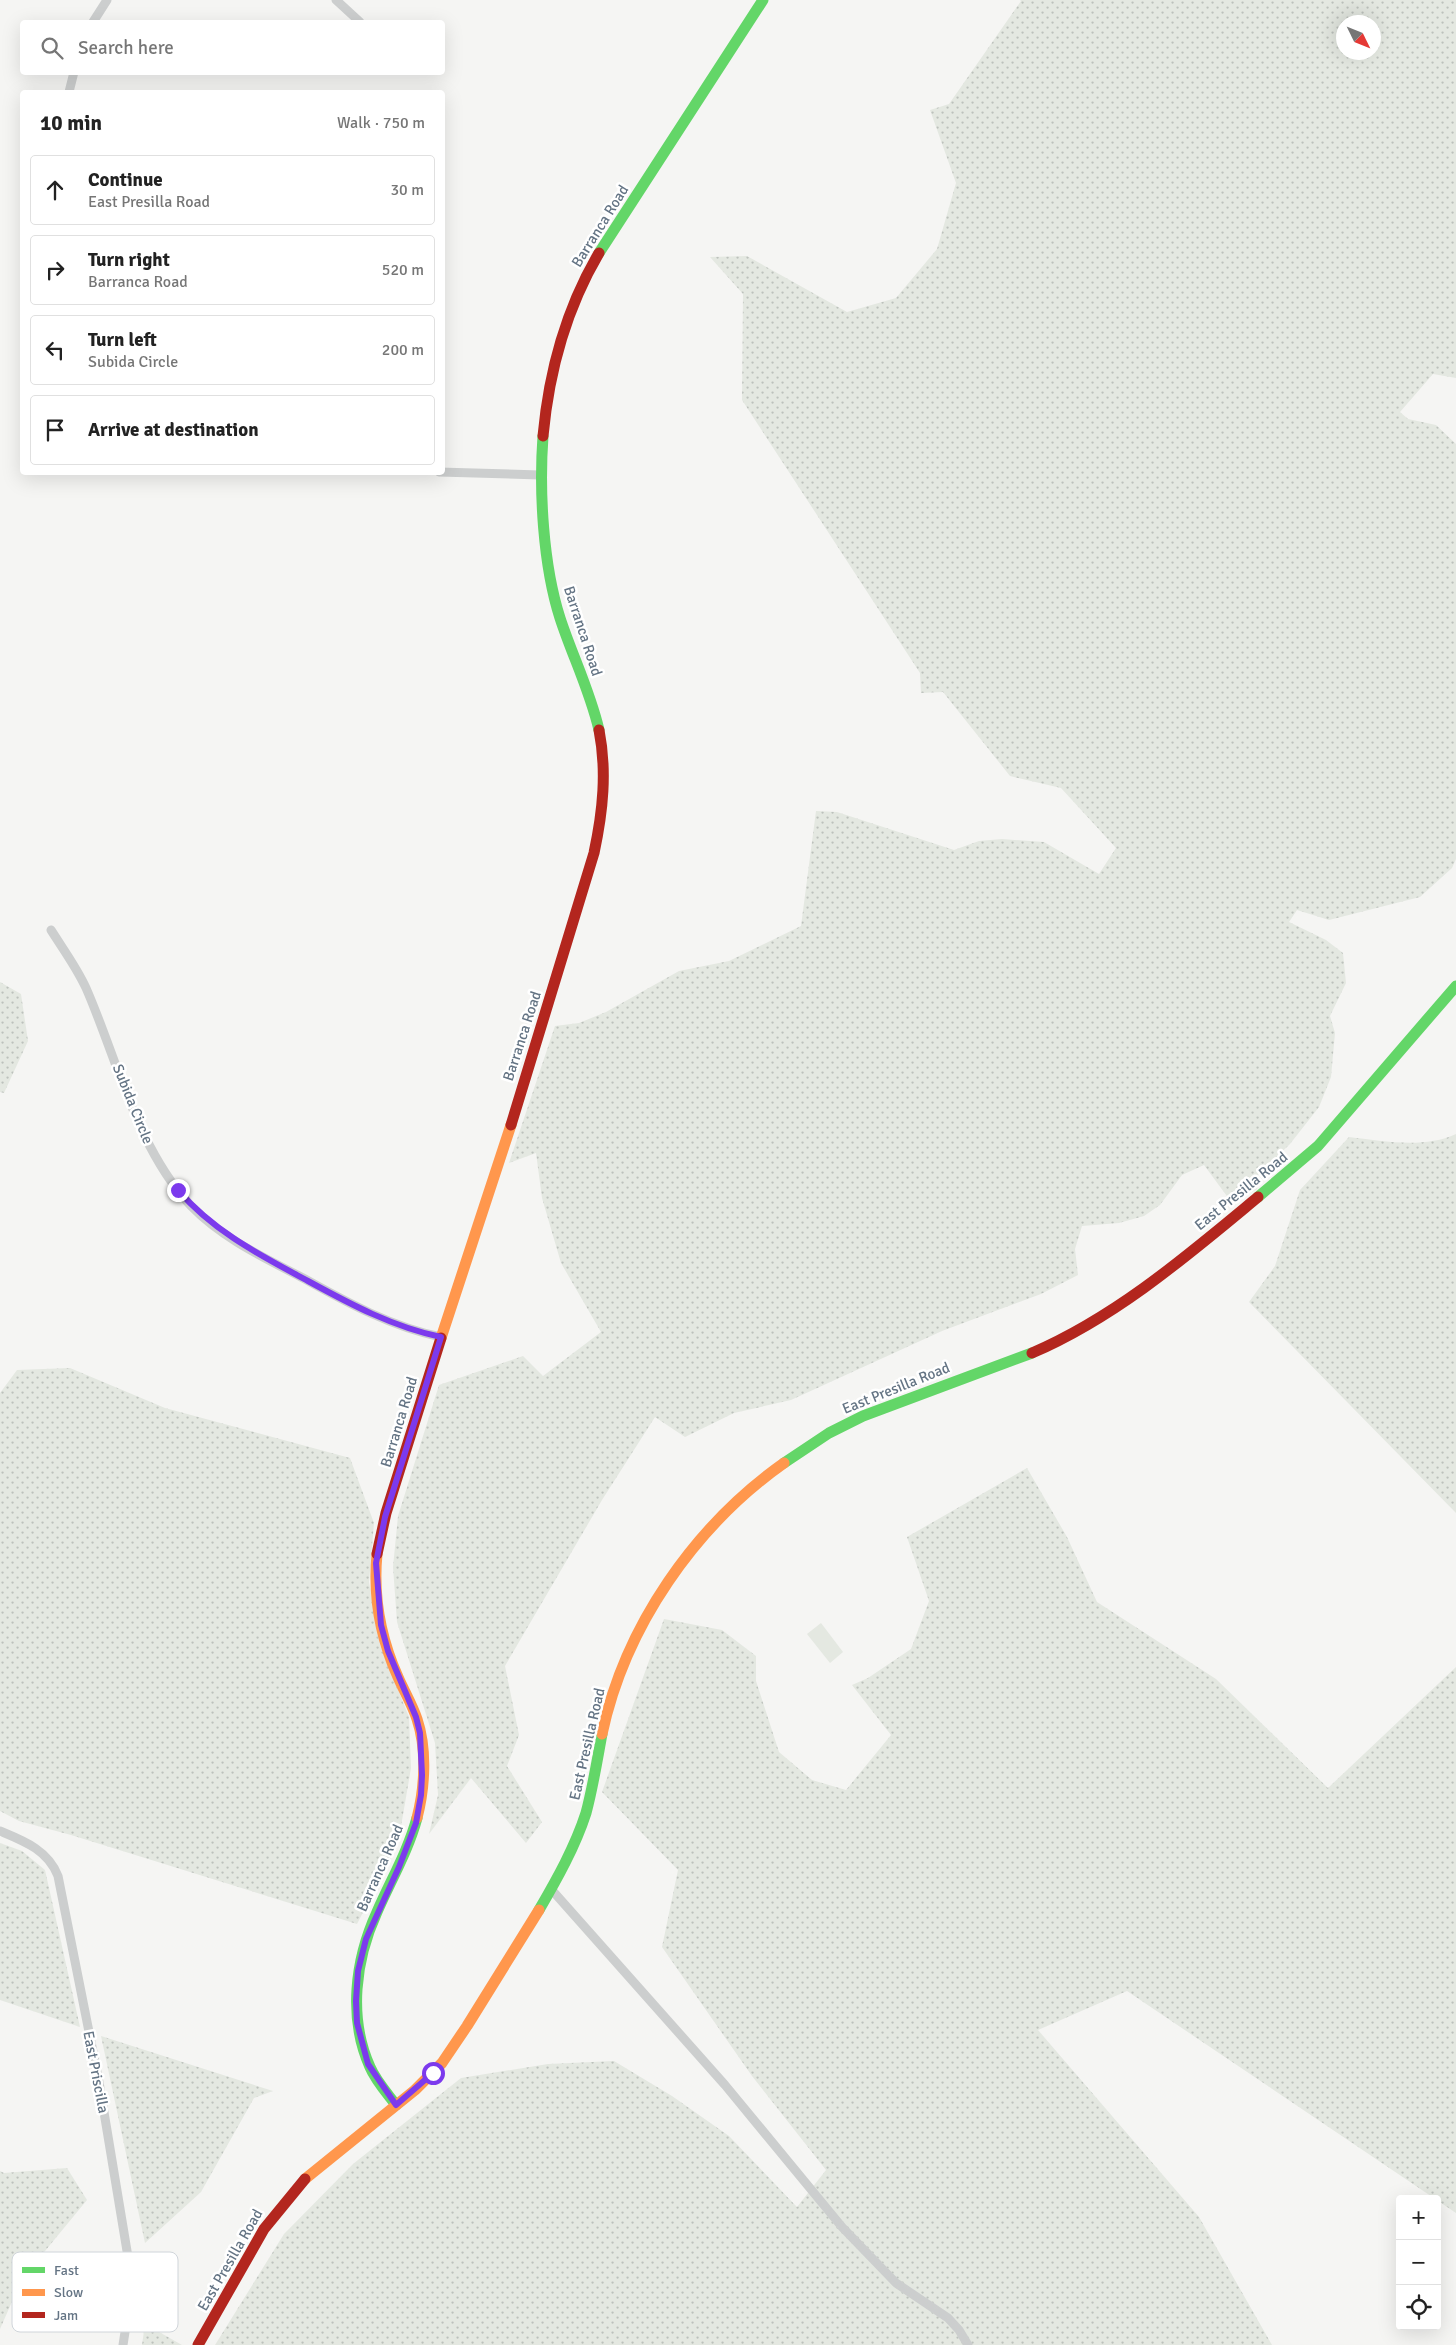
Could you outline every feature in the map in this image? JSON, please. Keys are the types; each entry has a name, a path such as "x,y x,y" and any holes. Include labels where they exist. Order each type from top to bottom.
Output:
{"street":[{"path":"94,20 107,0"},
{"path":"336,0 358,20"},
{"name":"Barranca Road","path":"396,2105 368,2064 357,2023 358,1971 366,1939 399,1867 416,1823 422,1775 420,1733 416,1717 388,1651 381,1625 376,1563 385,1517 585,886 600,837 603,818 605,765 602,741 591,702 562,624 553,592 548,562 540,475 545,406 555,359 573,304 588,272 705,87 763,0"},
{"path":"70,90 73,75"},
{"path":"445,472 540,475"},
{"name":"Subida Circle","path":"51,930 86,988 138,1124 150,1148 165,1173 191,1205 242,1246 349,1303 397,1324 441,1337"},
{"name":"East Presilla Road","path":"198,2345 270,2218 295,2189 331,2156 433,2073 453,2049 551,1889 586,1815 611,1700 636,1639 654,1604 695,1548 731,1508 787,1460 846,1424 880,1408 1038,1350 1094,1320 1154,1281 1299,1164 1318,1146 1456,986"},
{"name":"East Priscilla","path":"0,1831 37,1849 54,1865 58,1876 99,2082 128,2252"},
{"path":"551,1889 725,2085 842,2228 896,2283 948,2318 959,2330 968,2345"},
{"name":"East Priscilla","path":"123,2345 125,2332"}],"shaded area":[{"path":"1020,0 1456,0 1456,378 1433,374 1400,412 1408,419 1436,425 1456,444 1456,859 1452,868 1420,897 1329,920 1297,910 1289,922 1326,940 1343,953 1346,983 1330,1016 1335,1033 1331,1077 1319,1107 1290,1144 1253,1180 1257,1189 1232,1203 1204,1165 1182,1175 1160,1205 1144,1216 1119,1223 1082,1226 1075,1249 1078,1275 1041,1294 942,1331 791,1400 734,1413 685,1437 655,1417 602,1500 505,1666 519,1735 507,1766 542,1822 526,1843 471,1778 429,1834 438,1795 435,1743 397,1622 393,1567 398,1516 439,1385 523,1356 543,1376 601,1332 561,1263 542,1198 536,1153 509,1163 555,1026 579,1023 606,1012 679,971 729,961 801,926 816,811 837,812 954,850 979,841 1002,839 1044,842 1099,874 1116,848 1061,788 1010,776 943,692 921,693 920,673 742,400 743,294 710,257 747,256 847,312 896,298 937,249 956,183 930,110 949,104"},
{"path":"0,982 21,994 28,1041 4,1093 0,1092"},
{"path":"1456,1134 1456,1513 1249,1302 1275,1266 1300,1190 1349,1137 1417,1143 1444,1139"},
{"path":"70,1368 165,1408 350,1458 374,1523 369,1582 380,1645 409,1717 411,1768 398,1844 357,1924 71,1835 19,1821 0,1811 0,1393 17,1370"},
{"path":"1027,1468 1067,1537 1097,1602 1216,1679 1328,1788 1456,1667 1456,2213 1441,2203 1441,2195 1429,2195 1127,1991 1038,2030 1199,2217 1272,2345 215,2345 284,2234 353,2164 461,2078 548,2064 614,2061 672,2096 729,2136 797,2207 826,2170 752,2076 662,1947 678,1870 602,1792 664,1619 722,1630 756,1656 756,1681 779,1752 812,1780 846,1790 891,1735 852,1685 868,1678 911,1649 929,1601 907,1537"},
{"path":"821,1623 843,1652 830,1663 807,1634"},
{"path":"0,1843 22,1851 45,1870 80,2027 0,2000"},
{"path":"101,2036 273,2091 254,2098 201,2192 145,2243"},
{"path":"67,2168 87,2200 44,2252 12,2252 12,2302 0,2329 0,2171 4,2173"},
{"path":"144,2332 159,2332 182,2345 142,2345"}],"traffic: fast":[{"path":"599,253 763,0"},
{"path":"543,436 542,504 546,552 554,597 591,701 599,730"},
{"path":"1258,1197 1318,1146 1456,986"},
{"path":"784,1463 829,1433 863,1416 1032,1353"},
{"path":"539,1910 565,1863 582,1826 591,1793 602,1734"},
{"path":"396,2105 375,2077 363,2048 359,2029 357,1989 359,1969 369,1930 404,1854 417,1818"}],"traffic: slow":[{"path":"441,1338 511,1125"},
{"path":"602,1734 613,1694 628,1655 646,1617 668,1582 693,1548 721,1517 752,1488 784,1463"},
{"path":"377,1554 377,1601 383,1632 392,1663 417,1719 424,1755 422,1794 417,1818"},
{"path":"305,2179 415,2090 442,2063 539,1910"}],"traffic: jam":[{"path":"543,436 555,364 568,318 587,274 599,253"},
{"path":"511,1125 594,853 603,791 603,761 599,730"},
{"path":"1032,1353 1093,1322 1122,1303 1205,1241 1258,1197"},
{"path":"377,1554 386,1513 441,1338"},
{"path":"198,2345 264,2229 305,2179"}],"route":[{"path":"178,1190 202,1216 242,1246 383,1319 426,1334 441,1337 385,1517 376,1563 376,1586 381,1625 388,1651 416,1717 420,1733 421,1795 416,1823 399,1867 376,1913 366,1939 358,1971 356,2001 357,2023 368,2064 396,2105 410,2095 433,2073"}]}
